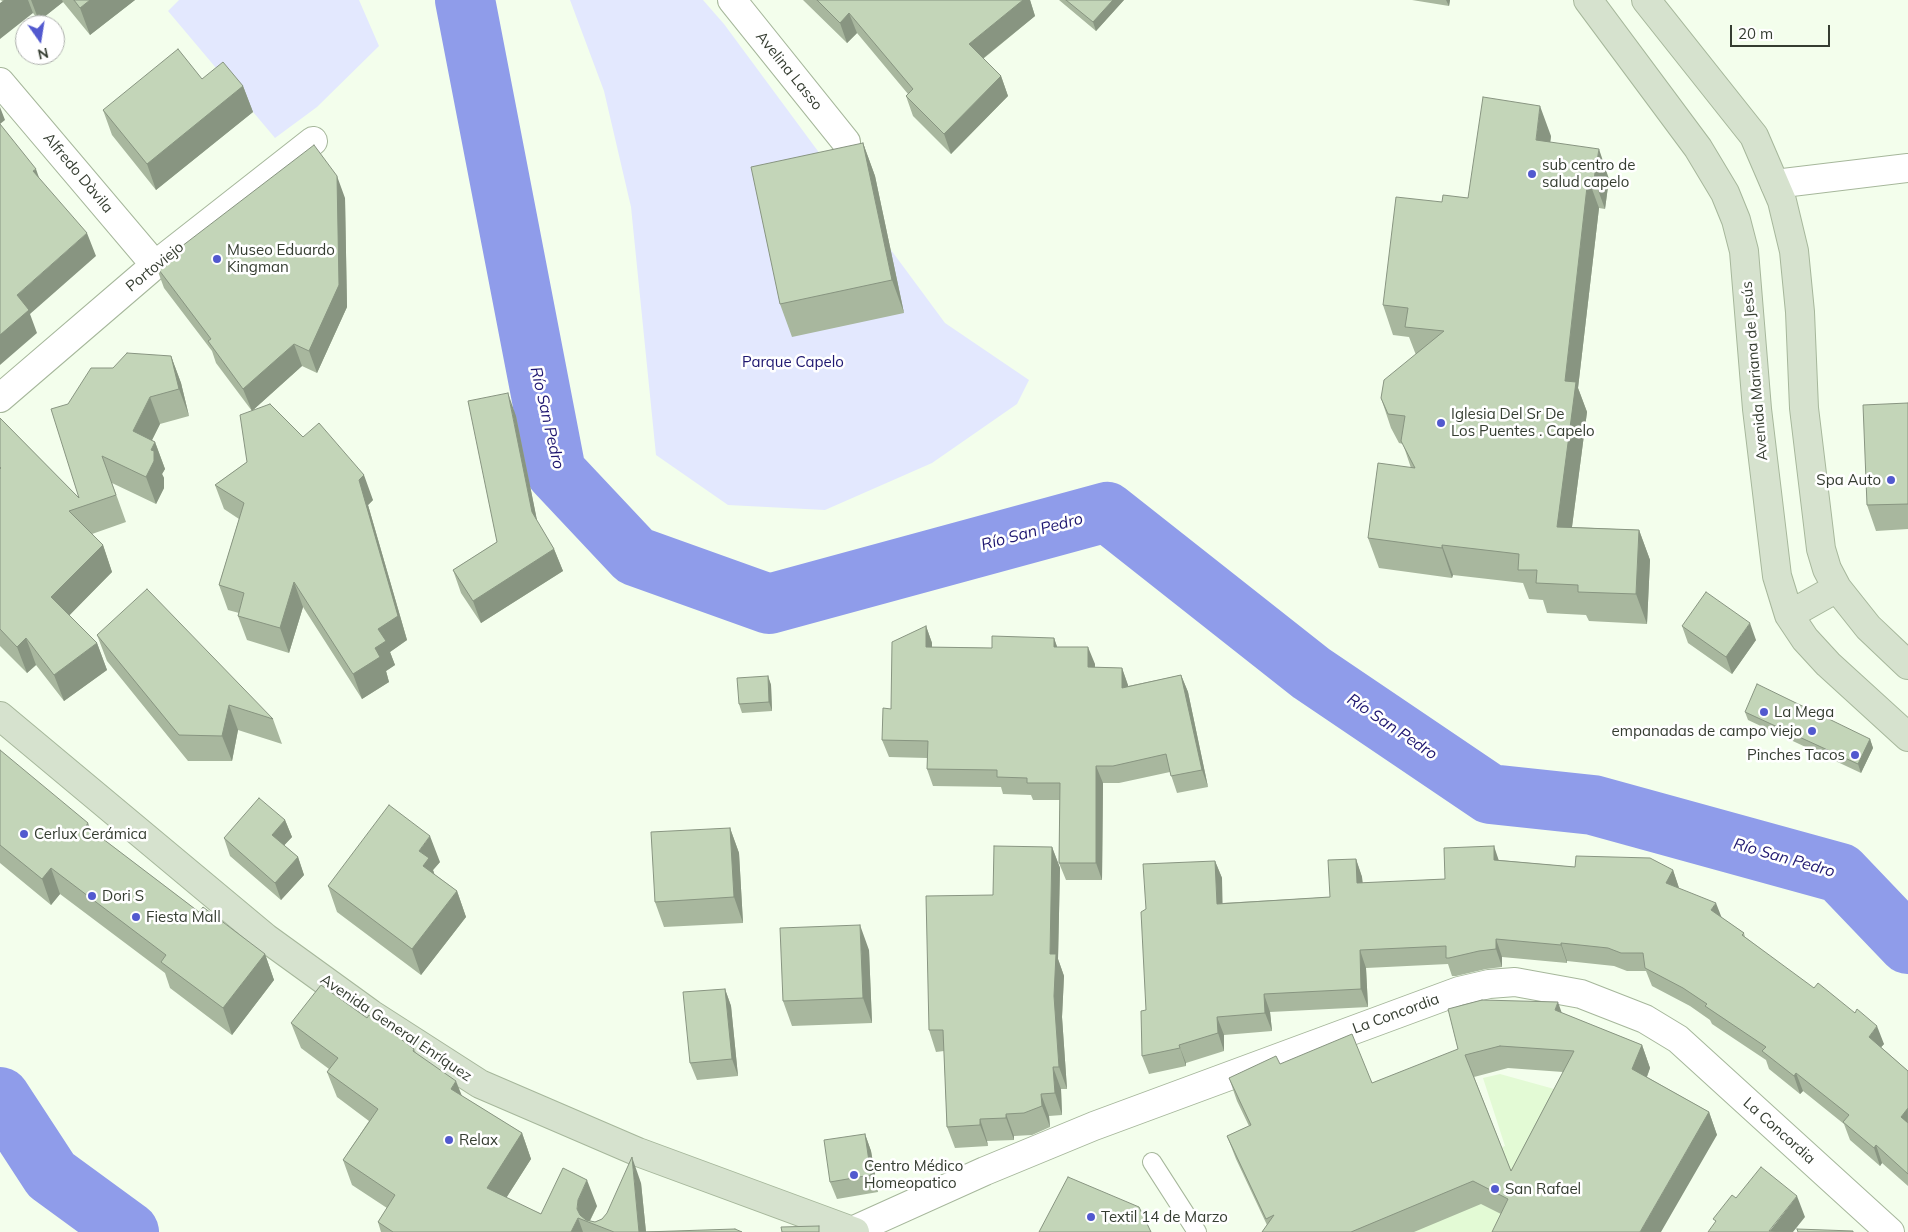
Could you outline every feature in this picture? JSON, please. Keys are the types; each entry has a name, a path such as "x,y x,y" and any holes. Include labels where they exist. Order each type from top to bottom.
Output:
{"street":[{"name":"Avelina Lasso","path":"732,0 846,142"},
{"name":"Avenida Mariana de Jesús","path":"1588,0 1698,148 1725,192 1736,220 1744,251 1757,409 1777,576 1790,615 1805,640 1828,664 1908,737"},
{"path":"1646,0 1754,136 1782,201 1794,251 1800,312 1804,408 1821,549 1827,569 1836,588 1868,627 1908,665"},
{"name":"Alfredo Dàvila","path":"0,82 155,265"},
{"name":"Portoviejo","path":"0,398 155,265 314,141"},
{"path":"1775,184 1908,168"},
{"path":"1790,615 1836,588"},
{"name":"Avenida General Enríquez","path":"0,716 266,938 371,1014 480,1084 638,1152 854,1231"},
{"name":"La Concordia","path":"854,1231 985,1171 1094,1126 1459,991 1489,984 1515,982 1581,994 1645,1019 1678,1039 1890,1232"},
{"path":"626,1176 638,1152"}],"lane":[{"path":"1152,1162 1197,1232"}],"shaded area":[{"name":"San Rafael","path":"1500,1074 1630,1110 1563,1232 1301,1232 1505,1146 1483,1078"}],"green space":[{"path":"179,0 359,0 379,46 317,107 275,138 168,11"},
{"name":"Parque Capelo","path":"570,0 703,0 724,24 945,323 1029,380 1017,404 932,463 825,510 728,505 656,455 631,207 604,91"}],"building":[{"path":"74,0 90,0 80,8"},
{"path":"817,0 1023,0 969,44 1001,76 944,134 906,96 913,89 849,13 840,23"},
{"path":"1066,0 1113,0 1093,22"},
{"path":"178,49 202,79 223,62 243,86 147,164 103,110"},
{"path":"1483,97 1540,106 1536,140 1599,149 1594,179 1588,178 1565,381 1576,382 1557,527 1639,530 1636,594 1578,592 1578,585 1536,583 1537,570 1518,570 1519,554 1442,545 1442,548 1368,538 1378,463 1415,468 1401,441 1405,416 1388,414 1381,398 1384,380 1444,331 1405,327 1408,308 1383,305 1396,197 1442,202 1443,195 1468,198"},
{"path":"0,124 36,169 33,171 87,233 17,295 29,310 0,335"},
{"path":"863,143 892,280 780,304 751,167"},
{"path":"314,145 337,176 339,285 309,351 294,344 243,389 208,341 211,339 156,266"},
{"path":"127,353 171,356 179,389 150,397 133,431 155,442 151,450 154,451 154,461 146,477 102,456 116,495 69,511 103,545 51,597 97,643 54,675 26,638 17,647 0,629 0,418 79,498 51,409 68,404 91,368 113,368"},
{"path":"508,393 532,512 554,549 473,601 453,570 497,542 468,401"},
{"path":"1908,403 1908,504 1867,505 1863,405"},
{"path":"270,404 303,437 319,423 364,475 359,480 398,616 378,629 386,641 375,648 380,657 353,674 294,582 280,628 238,616 244,593 219,585 244,503 215,485 247,462 240,415"},
{"path":"147,589 273,719 229,705 222,736 179,735 97,635"},
{"path":"1706,592 1750,623 1726,657 1682,626"},
{"path":"926,626 926,647 992,648 992,636 1054,638 1054,647 1088,647 1088,667 1122,668 1122,688 1181,675 1202,770 1171,776 1166,754 1113,766 1096,766 1096,863 1059,863 1060,783 1027,783 1027,778 997,777 997,770 927,769 928,741 882,740 883,708 891,709 892,642"},
{"path":"768,676 769,702 739,704 737,678"},
{"path":"1757,684 1870,739 1858,764 1745,712"},
{"path":"0,750 88,823 86,826 199,912 203,907 265,954 223,1008 161,962 166,955 51,868 42,879 0,845"},
{"path":"259,798 285,820 272,835 298,857 275,883 224,838"},
{"path":"389,805 430,836 419,851 429,858 423,866 457,891 412,949 328,886"},
{"path":"730,828 734,897 655,902 651,832"},
{"path":"994,846 1052,847 1050,954 1056,954 1054,996 1059,1067 1053,1067 1055,1093 1041,1094 1042,1106 1024,1113 1006,1114 1006,1118 980,1119 980,1125 947,1127 943,1030 929,1030 926,896 993,895"},
{"path":"1494,846 1494,860 1575,867 1576,856 1650,858 1673,870 1666,883 1716,903 1711,910 1744,933 1742,935 1814,988 1818,983 1855,1013 1857,1009 1877,1026 1869,1037 1908,1071 1908,1108 1901,1117 1908,1123 1908,1174 1876,1145 1874,1148 1843,1122 1849,1115 1796,1073 1794,1076 1762,1051 1766,1047 1705,1006 1707,1004 1683,988 1645,968 1643,953 1621,953 1608,948 1561,943 1561,945 1496,939 1496,949 1449,958 1446,958 1446,946 1360,950 1361,989 1264,994 1265,1013 1217,1017 1218,1033 1179,1045 1180,1048 1142,1056 1141,1011 1146,1010 1141,912 1146,909 1143,864 1215,861 1217,904 1330,897 1328,860 1356,859 1357,883 1445,879 1444,848"},
{"path":"860,925 863,998 783,1001 780,928"},
{"path":"321,985 367,1018 369,1015 414,1049 413,1051 456,1081 451,1089 522,1133 487,1188 541,1214 563,1168 587,1180 578,1200 577,1209 586,1220 595,1222 602,1219 607,1213 632,1157 639,1232 614,1232 578,1218 571,1232 393,1232 378,1222 395,1195 343,1160 378,1109 327,1072 338,1058 291,1023"},
{"path":"725,989 732,1059 690,1063 683,992"},
{"path":"1482,1000 1558,1002 1555,1010 1642,1045 1632,1069 1709,1112 1640,1232 1492,1232 1508,1199 1473,1181 1351,1232 1262,1232 1274,1215 1266,1219 1227,1136 1251,1125 1229,1078 1276,1056 1280,1064 1352,1034 1372,1083 1458,1049 1448,1009","holes":["1500,1046 1574,1051 1511,1171 1465,1055"]},
{"path":"865,1134 871,1175 830,1182 824,1140"},
{"path":"1761,1167 1797,1196 1769,1231 1784,1232 1708,1232 1716,1221 1713,1219 1732,1195 1736,1198"},
{"path":"1068,1177 1139,1207 1151,1232 1039,1232"},
{"path":"819,1226 819,1232 782,1232 781,1227"},
{"path":"735,1229 742,1232 644,1232"},
{"path":"1797,1229 1853,1231 1853,1232 1798,1232"}],"waterway":[{"name":"Río San Pedro","path":"465,0 556,472 635,556 769,604 1107,512 1311,673 1490,794 1593,805 1840,873 1908,944"},
{"path":"0,1097 51,1175 129,1232"}],"place":[{"name":"sub centro de salud capelo","path":"1532,174"},
{"name":"Museo Eduardo Kingman","path":"217,259"},
{"name":"Iglesia Del Sr De Los Puentes . Capelo","path":"1441,423"},
{"name":"Spa Auto","path":"1891,480"},
{"name":"La Mega","path":"1764,712"},
{"name":"empanadas de campo viejo","path":"1812,731"},
{"name":"Pinches Tacos","path":"1855,755"},
{"name":"Cerlux Cerámica","path":"24,834"},
{"name":"Dori S","path":"92,896"},
{"name":"Fiesta Mall","path":"136,917"},
{"name":"Relax","path":"449,1140"},
{"name":"Centro Médico Homeopatico","path":"854,1175"},
{"name":"San Rafael","path":"1495,1189"},
{"name":"Textil 14 de Marzo","path":"1091,1217"}]}
